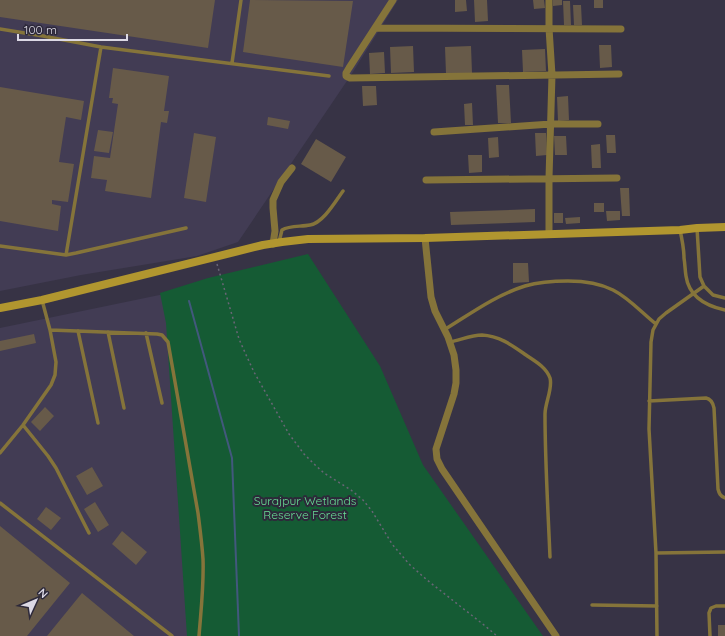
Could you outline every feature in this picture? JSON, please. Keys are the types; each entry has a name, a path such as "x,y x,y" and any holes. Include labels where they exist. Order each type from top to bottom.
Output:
{"main road":[{"path":"0,308 42,300 263,245 308,239 426,238 680,230 725,227"}],"street":[{"path":"393,0 346,73 348,78 618,74"},
{"path":"549,0 552,75 549,234"},
{"path":"375,28 621,29"},
{"path":"434,132 551,124 598,124"},
{"path":"276,243 273,200 281,182 292,168"},
{"path":"426,180 617,178"},
{"path":"426,238 431,297 435,311 450,342 456,370 454,394 436,449 437,460 556,636"}],"lane":[{"path":"232,63 241,0"},
{"path":"0,29 101,46 329,76"},
{"path":"66,255 101,46"},
{"path":"276,243 282,230 286,228 311,225 318,222 323,218 343,191"},
{"path":"0,246 66,255 186,228"},
{"path":"697,228 700,278 704,286 713,295 725,298"},
{"path":"680,230 688,286 692,293 702,303 713,308 725,310"},
{"path":"444,330 508,292 544,282 562,281 581,281 600,285 614,291 656,324"},
{"path":"657,636 656,553 649,429 651,342 653,330 659,319 666,312 704,286"},
{"path":"0,452 51,385 55,376 56,362 42,300"},
{"path":"50,330 157,334 162,335 168,342 201,534 203,583 199,636"},
{"path":"78,331 98,422"},
{"path":"108,332 124,408"},
{"path":"146,333 162,403"},
{"path":"450,342 477,336 491,336 512,345 541,365 550,378 545,412 550,557"},
{"path":"649,401 706,398 711,401 714,408 718,488 722,497 725,498"},
{"path":"22,425 56,468 89,533"},
{"path":"0,502 172,636"},
{"path":"656,553 725,552"},
{"path":"592,605 657,606"},
{"path":"710,636 709,614 711,608 716,606 725,606"}],"path":[{"path":"215,257 239,339 254,372 289,434 300,449 324,473 351,490 363,500 372,511 392,544 409,564 497,636"}],"shaded area":[{"path":"0,0 398,0 351,75 238,242 197,256 81,275 0,291"},
{"path":"174,292 206,636 0,636 0,328"}],"green space":[{"name":"Surajpur Wetlands Reserve Forest","path":"308,254 380,366 423,465 543,636 187,636 166,323 160,293 208,278"}],"building":[{"path":"0,0 215,0 208,48 0,17"},
{"path":"250,0 353,1 343,67 243,52"},
{"path":"455,0 466,0 467,11 455,12"},
{"path":"474,0 487,0 488,21 475,22"},
{"path":"533,0 544,0 545,8 534,9"},
{"path":"553,0 562,0 562,5 553,6"},
{"path":"594,0 603,0 603,8 594,8"},
{"path":"563,1 570,1 571,25 564,25"},
{"path":"573,5 581,5 582,25 574,25"},
{"path":"599,45 611,45 612,67 600,68"},
{"path":"413,46 414,72 391,73 390,47"},
{"path":"471,46 472,73 446,74 445,47"},
{"path":"545,49 546,71 523,72 522,50"},
{"path":"384,52 385,73 370,74 369,53"},
{"path":"113,68 169,76 164,111 169,111 167,123 161,122 151,198 105,191 107,180 91,178 94,156 110,158 118,104 112,103 113,98 109,98"},
{"path":"496,85 509,85 511,123 498,123"},
{"path":"362,86 376,86 377,105 363,106"},
{"path":"0,87 84,101 81,120 66,117 59,162 74,164 68,202 52,200 52,204 61,206 58,231 0,221"},
{"path":"568,96 569,120 558,121 557,97"},
{"path":"472,103 473,125 465,125 464,104"},
{"path":"268,117 290,121 288,129 267,125"},
{"path":"98,130 113,132 109,153 94,151"},
{"path":"194,133 216,137 206,202 184,198"},
{"path":"535,133 546,133 547,155 536,156"},
{"path":"606,135 615,135 616,153 607,153"},
{"path":"554,136 566,136 567,155 555,155"},
{"path":"498,137 499,157 489,158 488,138"},
{"path":"316,139 346,157 331,182 301,164"},
{"path":"600,144 601,168 592,168 591,145"},
{"path":"468,155 482,155 482,172 469,173"},
{"path":"620,188 629,188 630,216 622,216"},
{"path":"594,203 604,203 604,212 594,212"},
{"path":"535,209 535,222 451,225 450,212"},
{"path":"606,211 620,211 620,220 607,221"},
{"path":"554,213 563,213 563,223 554,223"},
{"path":"580,217 580,223 566,224 565,218"},
{"path":"513,263 528,263 529,282 513,283"},
{"path":"34,334 36,343 0,351 0,341"},
{"path":"45,407 54,416 40,431 31,422"},
{"path":"92,467 103,486 87,495 76,476"},
{"path":"95,502 109,525 98,532 84,509"},
{"path":"46,507 61,518 51,530 37,519"},
{"path":"0,526 70,583 27,636 0,636"},
{"path":"122,531 147,552 136,565 112,544"},
{"path":"82,593 134,636 47,636"},
{"path":"718,625 725,625 725,636 718,636"}],"waterway":[{"path":"189,301 232,458 239,636"}]}
